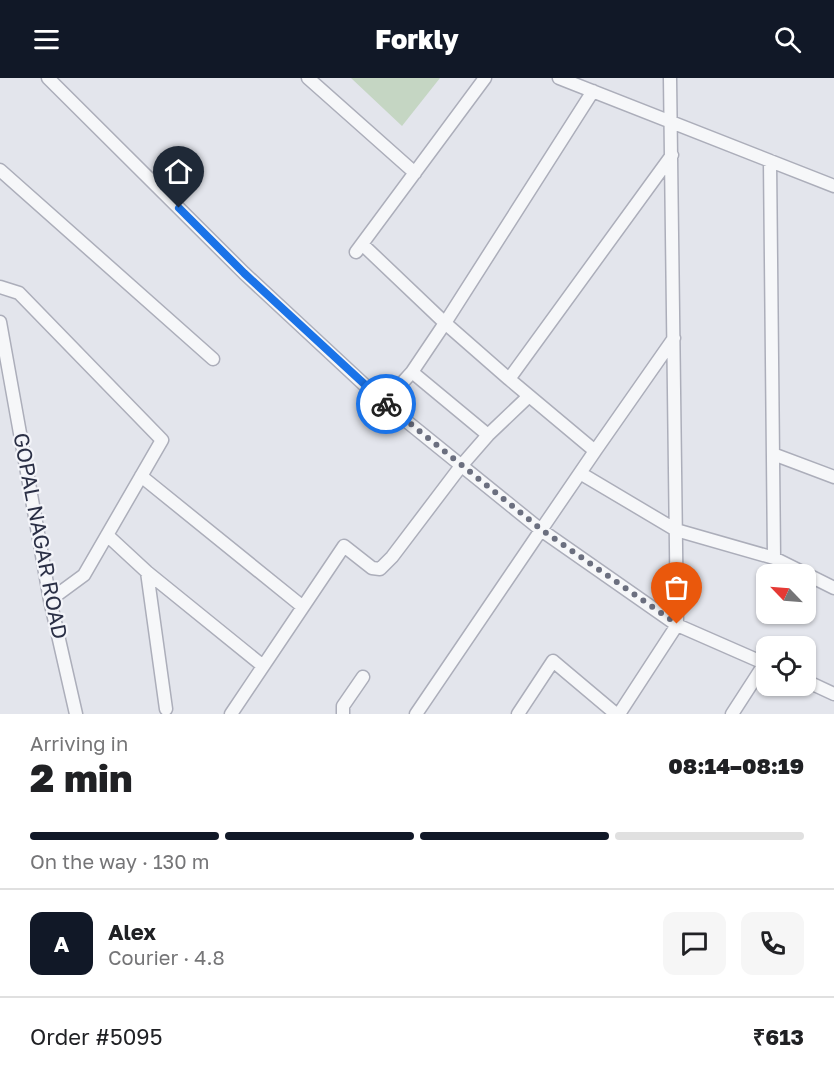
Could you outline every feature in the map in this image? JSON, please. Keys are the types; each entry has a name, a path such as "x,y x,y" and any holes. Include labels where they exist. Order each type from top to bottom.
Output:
{"street":[{"path":"48,78 244,273 384,403 542,530 677,624 756,659"},
{"path":"308,78 415,173"},
{"path":"485,78 359,248 595,451"},
{"path":"559,78 834,186"},
{"path":"518,714 553,661 617,714 677,624 670,78"},
{"path":"384,403 412,372 445,323 593,91"},
{"path":"509,379 672,155"},
{"path":"770,161 774,558"},
{"path":"0,171 213,360"},
{"path":"0,287 19,293 162,440 84,575 50,600"},
{"name":"GOPAL NAGAR ROAD","path":"0,322 50,600 76,714"},
{"path":"416,714 674,338"},
{"path":"412,372 488,435"},
{"path":"231,714 344,546 372,568 380,569 393,557 461,466 488,435 529,396"},
{"path":"772,454 834,477"},
{"path":"580,473 676,530 774,558 834,588"},
{"path":"141,476 303,607"},
{"path":"107,536 147,572 263,666"},
{"path":"147,572 166,709"},
{"path":"343,714 344,706 363,677"},
{"path":"732,714 756,678"},
{"path":"816,686 834,694"}],"green space":[{"path":"351,78 440,78 402,126"}],"way so far":[{"path":"386,404 542,530 677,624"}],"route":[{"path":"179,208 244,273 386,404"}]}
